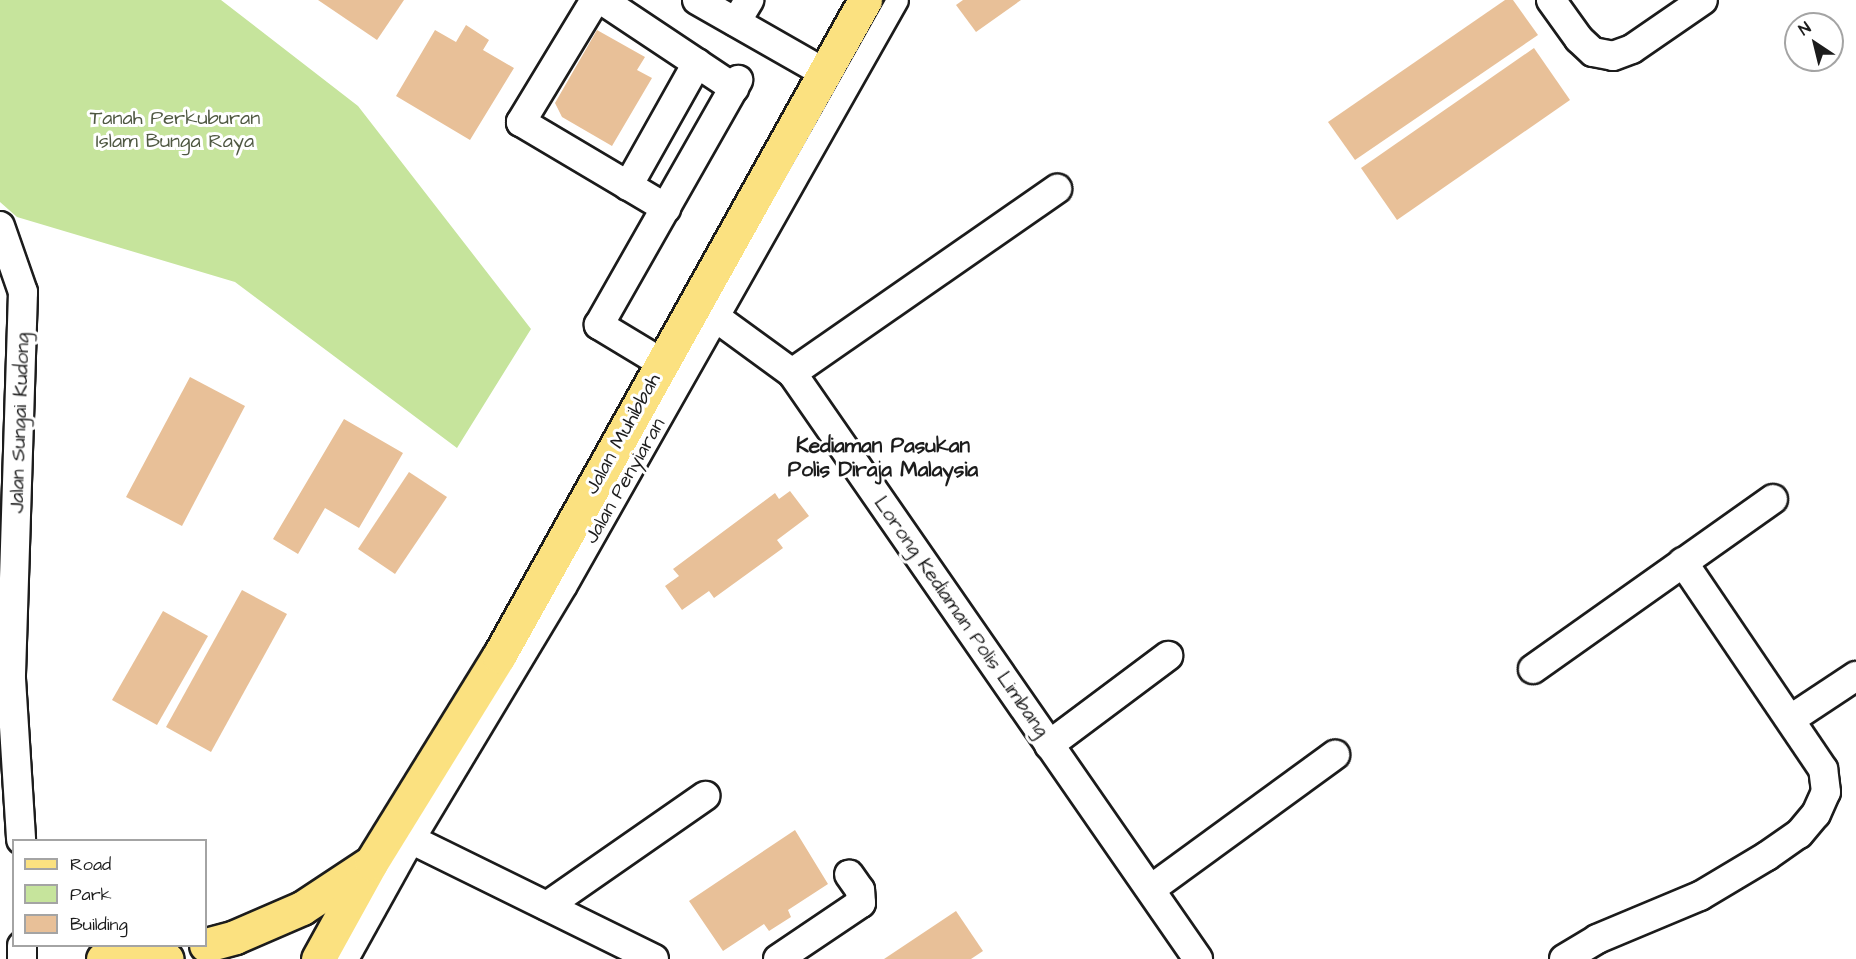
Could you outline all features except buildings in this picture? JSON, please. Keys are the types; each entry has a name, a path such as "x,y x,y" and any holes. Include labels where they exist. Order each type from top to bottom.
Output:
{"main road":[{"name":"Jalan Muhibbah","path":"207,944 235,937 302,908 371,863 402,835 662,363 707,311 825,73 865,0"},
{"name":"Jalan Muhibbah","path":"318,959 371,863"},
{"name":"Jalan Muhibbah","path":"165,958 199,947"},
{"path":"114,953 165,958"}],"street":[{"path":"595,0 521,122 666,208"},
{"path":"602,0 697,63 736,84 599,325 662,363"},
{"path":"697,0 743,11 825,73"},
{"name":"Jalan Penyiaran","path":"347,959 402,835 565,587 707,311 897,0"},
{"path":"1551,0 1579,39 1593,52 1613,56 1632,49 1703,0"},
{"path":"628,186 697,63"},
{"path":"792,373 1057,189"},
{"name":"Jalan Sungai Kudong","path":"0,226 23,292 6,679 20,804 21,839"},
{"name":"Lorong Kediaman Polis Limbang","path":"707,311 792,373 1198,959"},
{"path":"1533,669 1773,499"},
{"path":"1564,959 1597,939 1700,896 1799,834 1816,814 1826,792 1823,769 1683,562"},
{"path":"1049,745 1168,656"},
{"path":"1791,719 1856,676"},
{"path":"1151,889 1335,755"},
{"path":"547,906 705,796"},
{"name":"Jalan Sungai Kudong","path":"20,804 34,839"},
{"path":"402,835 654,959"},
{"path":"778,959 861,903 860,890 849,874"}],"green space":[{"name":"Tanah Perkuburan Islam Bunga Raya","path":"0,0 221,0 358,106 531,329 457,448 235,282 17,217 0,202"}],"district":[{"name":"Kediaman Pasukan Polis Diraja Malaysia","path":"883,458"}]}
